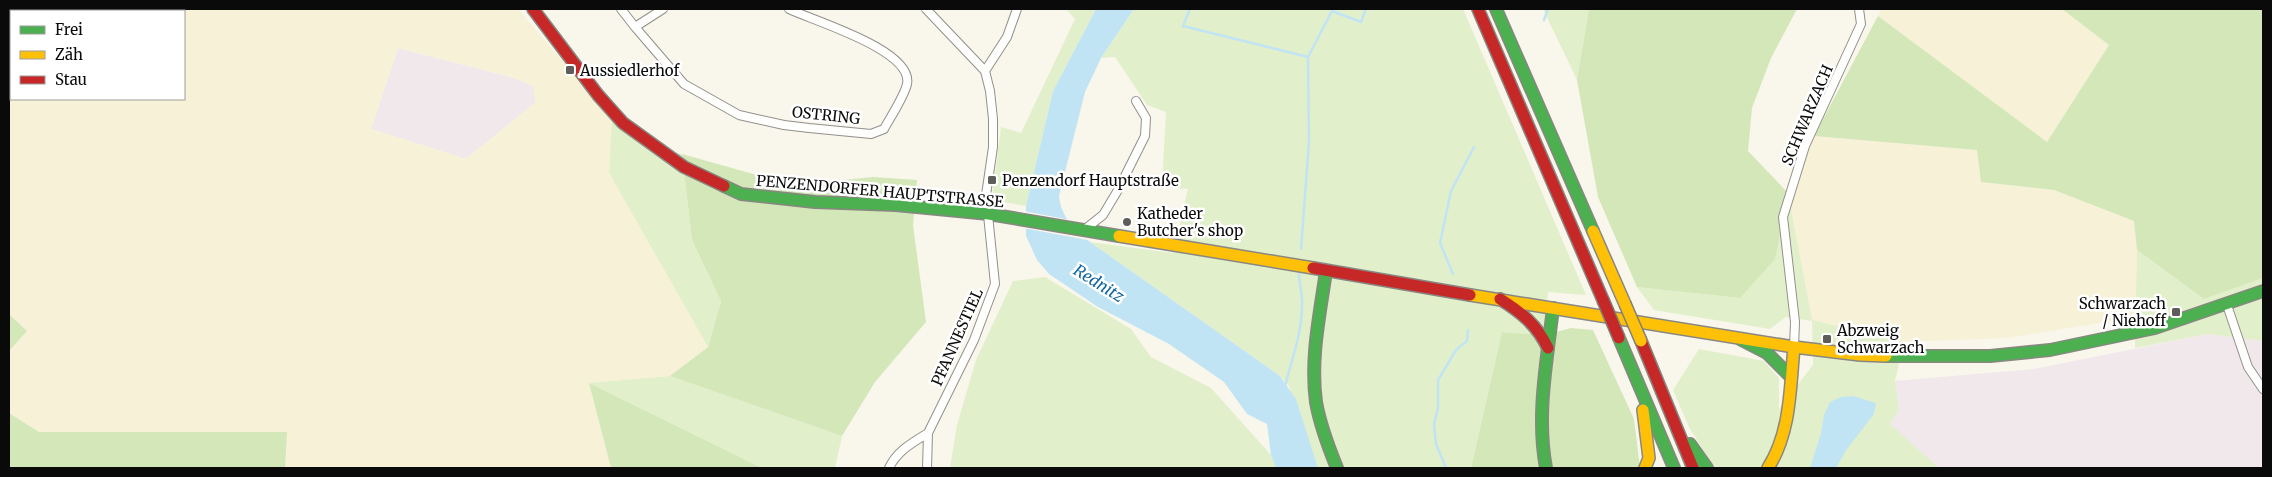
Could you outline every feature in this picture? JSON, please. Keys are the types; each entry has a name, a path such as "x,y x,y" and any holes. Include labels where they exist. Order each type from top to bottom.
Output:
{"main road":[{"name":"PENZENDORFER HAUPTSTRASSE","path":"533,9 598,95 623,123 684,168 741,194 815,202 896,205 988,214 1176,247 1740,339 1860,355 1920,357 1990,356 2050,350 2154,328 2263,291"},
{"path":"1478,9 1636,374 1674,468"},
{"path":"1496,9 1641,341 1693,468"},
{"path":"1326,271 1315,361 1315,391 1326,442 1337,468"},
{"path":"1500,299 1524,314 1536,325 1548,348"},
{"path":"1546,468 1542,454 1542,424 1553,308"},
{"path":"1740,339 1767,353 1791,377"},
{"path":"1768,467 1780,450 1784,435 1794,347"},
{"path":"1636,374 1646,424 1649,458 1644,468"},
{"path":"1671,413 1699,459 1707,468"}],"street":[{"name":"OSTRING","path":"622,9 634,27 684,84 739,115 784,125 817,129 871,134 884,129 907,84 906,74 901,65 874,46 830,23 807,18 789,9"},
{"path":"634,27 662,9"},
{"path":"926,9 985,71 1008,37 1017,9"},
{"name":"SCHWARZACH","path":"1794,347 1795,322 1783,217 1805,146 1860,24 1859,9"},
{"name":"PFANNESTIEL","path":"927,468 928,434 974,340 995,284 986,195 993,147 994,119 985,71"},
{"path":"1080,229 1103,215 1118,190 1145,136 1146,118 1136,101"},
{"path":"2227,304 2248,367 2263,389"},
{"path":"890,468 894,457 910,444 928,434"}],"shaded area":[{"path":"518,9 612,118 609,173 708,347 670,376 589,383 611,468 285,468 286,432 39,432 9,413 9,351 27,331 9,314 9,71 10,100 185,100 185,10 118,10","holes":["398,48 511,77 533,86 536,102 466,159 371,129"]},
{"path":"1881,9 2062,9 2109,45 2047,142 1878,16"},
{"path":"398,48 511,77 534,86 536,102 466,159 371,129"},
{"path":"1814,136 1978,150 1981,182 2054,190 2134,221 2137,250 2137,317 2008,338 1904,342 1812,321 1788,193"},
{"path":"2208,334 2263,341 2263,468 1856,468 1899,410 1895,381 2034,369"}],"green space":[{"path":"19,9 76,9 74,10 16,10"},
{"path":"1066,9 1096,9 1053,91 1026,206 992,200 1001,127 1021,133 1075,19"},
{"path":"1134,9 1463,9 1586,295 1548,292 1545,335 1502,332 1471,468 1318,468 1289,386 1280,376 1090,242 1173,253 1188,189 1162,187 1166,112 1147,105 1115,57 1101,58"},
{"path":"1543,9 1589,9 1577,80"},
{"path":"1589,9 1797,9 1771,58 1752,108 1748,151 1788,193 1775,259 1740,298 1637,287 1598,197 1577,80"},
{"path":"2062,9 2263,9 2263,278 2204,299 2137,250 2134,221 2054,190 1981,182 1977,150 1814,136 1878,16 2047,142 2109,45"},
{"path":"612,118 653,150 682,154 692,240 721,301 708,347 609,173"},
{"path":"682,154 793,185 873,177 917,180 913,225 926,322 875,382 842,436 670,376 708,347 721,301 692,240"},
{"path":"1788,193 1812,320 1904,342 1895,381 1899,410 1890,424 1939,468 1708,468 1710,461 1689,427 1673,390 1699,349 1764,361 1779,378 1779,409 1813,365 1812,321 1786,317 1770,329 1654,310 1637,287 1740,298"},
{"path":"2137,250 2204,299 2263,278 2263,341 2208,334 2135,348"},
{"path":"1045,277 1131,329 1151,357 1211,388 1271,455 1276,468 950,468 957,425 976,360 1013,281"},
{"path":"9,314 27,331 9,351"},
{"path":"1571,328 1593,330 1634,419 1640,468 1471,468 1502,332 1545,335"},
{"path":"670,376 842,436 835,468 762,468 589,383"},
{"path":"589,383 762,468 611,468"},
{"path":"9,413 39,432 287,432 285,468 9,468"}],"water":[{"name":"Rednitz","path":"1096,9 1134,9 1101,58 1085,92 1059,196 1062,210 1074,227 1090,242 1280,376 1296,399 1318,468 1276,468 1271,455 1267,424 1247,414 1224,382 1169,344 1098,307 1049,274 1037,260 1026,236 1026,206 1053,91"},
{"path":"1853,396 1876,403 1874,414 1847,449 1836,468 1810,468 1821,433 1824,415 1830,402 1841,397"}],"pier":[{"path":"1023,211 1071,220 1075,226 1093,241 1023,228"}],"waterway":[{"path":"1190,9 1183,26 1308,57"},
{"path":"1301,249 1309,142 1308,57 1332,11 1361,22 1366,9"},
{"path":"1544,20 1548,9"},
{"path":"1453,274 1440,243 1451,191 1474,147"},
{"path":"1285,386 1302,315 1299,269"},
{"path":"1446,468 1436,444 1434,424 1438,408 1438,380 1456,350 1467,341 1468,330"}],"traffic: fast":[{"path":"1496,9 1593,231"},
{"path":"724,186 741,194 815,202 896,205 989,214 1119,236"},
{"path":"1326,271 1316,336 1314,386 1316,402 1327,444 1337,468"},
{"path":"1886,356 1990,356 2050,350 2155,328 2263,291"},
{"path":"1546,468 1543,448 1542,408 1553,308"},
{"path":"1619,338 1674,468"},
{"path":"1740,339 1767,353 1791,377"},
{"path":"1690,444 1707,468"}],"traffic: slow":[{"path":"1593,231 1625,304"},
{"path":"1119,236 1313,268"},
{"path":"1470,295 1794,347 1860,355 1886,356"},
{"path":"1625,304 1641,341"},
{"path":"1768,468 1776,454 1785,425 1794,347"},
{"path":"1643,410 1649,458 1645,468"}],"traffic: jam":[{"path":"533,9 598,95 623,123 684,167 724,186"},
{"path":"1478,9 1603,300"},
{"path":"1313,268 1470,295"},
{"path":"1500,299 1528,320 1539,332 1548,348"},
{"path":"1603,300 1619,338"},
{"path":"1641,341 1693,468"}],"place":[{"name":"Aussiedlerhof","path":"570,70"},
{"name":"Penzendorf Hauptstraße","path":"992,180"},
{"name":"Katheder Butcher's shop","path":"1127,222"},
{"name":"Schwarzach / Niehoff","path":"2176,312"},
{"name":"Abzweig Schwarzach","path":"1827,339"}]}
